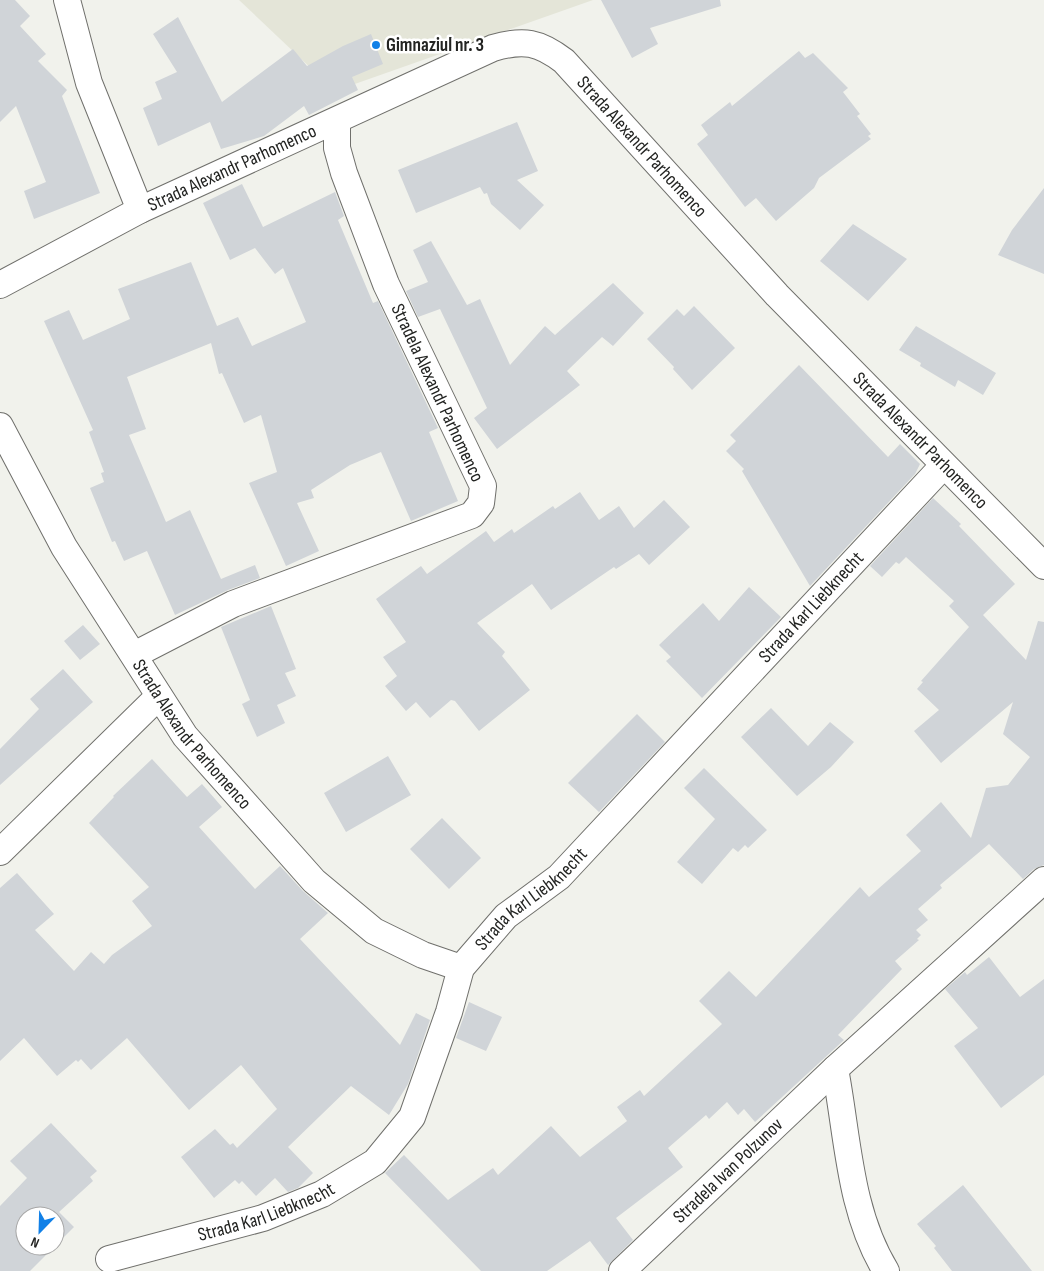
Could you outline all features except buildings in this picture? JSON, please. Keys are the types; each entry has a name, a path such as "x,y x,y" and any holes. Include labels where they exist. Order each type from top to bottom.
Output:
{"street":[{"name":"Strada Alexandr Parhomenco","path":"67,0 89,83 140,210"},
{"name":"Strada Alexandr Parhomenco","path":"0,285 140,210 493,48 510,43 530,42 548,49 564,61 777,294 943,466 1044,566"},
{"name":"Stradela Alexandr Parhomenco","path":"134,655 232,604 472,515 481,503 483,486 386,284 348,183 337,148 337,121"},
{"name":"Strada Alexandr Parhomenco","path":"0,426 64,547 185,736 314,881 374,931 423,955 460,968"},
{"name":"Strada Karl Liebknecht","path":"109,1259 263,1218 322,1194 375,1162 412,1117 449,1012 460,968 506,916 559,876 943,466"},
{"path":"0,852 159,696"},
{"name":"Stradela Ivan Polzunov","path":"622,1271 835,1069 1044,880"},
{"path":"835,1069 858,1207 875,1253 886,1271"}],"shaded area":[{"name":"Gimnaziul nr. 3","path":"239,0 593,0 335,91"}],"place":[{"name":"Gimnaziul nr. 3","path":"376,45"}]}
